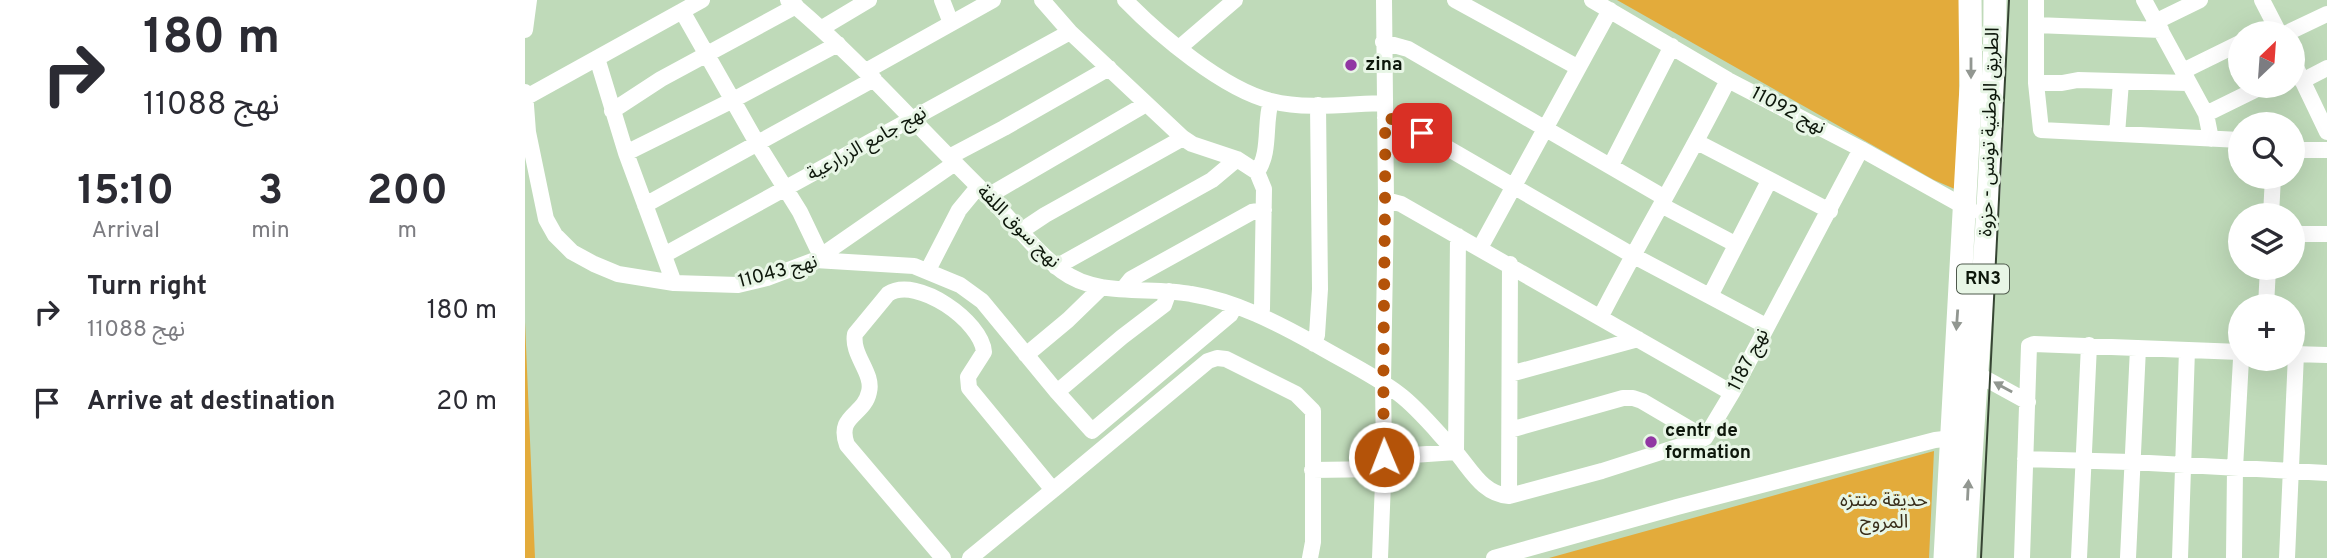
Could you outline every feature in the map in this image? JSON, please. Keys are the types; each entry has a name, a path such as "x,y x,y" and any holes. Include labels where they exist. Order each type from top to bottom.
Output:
{"highway":[{"name":"الطريق الوطنية تونس - حزوة","path":"1965,558 1961,437 1964,208 1971,86 1970,0"},
{"name":"الطريق الوطنية تونس - حزوة","path":"1945,558 1961,437 1977,374 1995,86 1995,0"}],"street":[{"path":"525,30 529,0"},
{"path":"525,98 702,0"},
{"path":"822,28 869,0"},
{"path":"942,0 951,23"},
{"path":"645,205 757,143 993,0"},
{"path":"1042,0 1070,32 1183,138 1192,144 1237,159 1257,172 1264,189 1262,309 1259,315"},
{"path":"1125,0 1179,48 1243,91 1271,101 1385,110 1632,255 1766,326"},
{"path":"1179,48 1235,0"},
{"path":"1380,558 1386,200 1384,0"},
{"path":"1455,0 1577,67"},
{"name":"نهج 11092","path":"1592,0 1728,80 1987,218"},
{"path":"2036,0 2036,83 2041,130 2228,139"},
{"path":"2144,0 2206,114 2211,138"},
{"path":"2036,25 2159,25 2200,0"},
{"path":"2262,0 2274,21"},
{"path":"612,111 661,79 792,3"},
{"name":"نهج سوق اللفة","path":"792,3 870,75 1039,252 1066,274 1102,287 1169,291 1235,306 1259,315 1383,383"},
{"path":"1480,248 1609,10"},
{"path":"682,11 784,189 800,212 818,258 952,160 1109,68"},
{"path":"2305,22 2327,14"},
{"name":"نهج جامع الزرارعية","path":"664,255 1070,32"},
{"path":"1383,42 1408,49 1546,127 1735,244"},
{"path":"626,153 838,44"},
{"path":"1611,165 1672,46"},
{"path":"2036,83 2078,80 2121,82 2186,77 2228,51"},
{"path":"597,58 626,153 674,283"},
{"path":"2305,69 2327,68"},
{"path":"1601,316 1728,80"},
{"path":"2117,134 2121,82"},
{"path":"2305,87 2327,129"},
{"name":"نهج 11043","path":"525,92 528,132 542,205 555,235 572,252 618,274 674,283 753,283 818,258 914,266 928,270 960,285 982,301 1092,431 1230,315 1235,306"},
{"path":"2206,114 2239,98"},
{"path":"1257,172 1264,162 1271,101"},
{"path":"928,270 959,210 983,191 1146,104"},
{"path":"1314,344 1320,289 1318,105"},
{"path":"1021,231 1183,138"},
{"path":"1697,142 1829,211"},
{"name":"نهج 1187","path":"1705,438 1733,393 1861,149"},
{"path":"2305,150 2327,150"},
{"path":"1056,267 1212,180 1237,159"},
{"path":"1710,296 1769,181"},
{"path":"1386,200 1401,204 1510,264 1733,393"},
{"path":"1123,289 1131,279 1252,212 1264,210"},
{"path":"2305,234 2327,234"},
{"path":"1456,452 1458,236"},
{"path":"1509,496 1510,264"},
{"path":"1026,355 1102,287"},
{"path":"943,558 847,445 843,435 846,424 870,392 867,377 856,352 855,334 888,294 895,290 911,290 944,301 980,338 984,352 968,377 969,388 1053,490"},
{"path":"1057,392 1164,305 1169,291"},
{"path":"1510,374 1638,339"},
{"path":"2079,558 2089,345"},
{"path":"2022,558 2029,346 2089,345 2228,352"},
{"path":"2128,558 2138,348"},
{"path":"2180,558 2187,350"},
{"path":"2305,354 2327,355"},
{"path":"970,558 1208,361 1217,358 1226,359 1296,394 1313,411 1313,542 1310,558"},
{"path":"2234,558 2240,371"},
{"path":"2287,558 2293,371"},
{"path":"1977,374 2028,401"},
{"path":"1383,383 1400,395 1456,452 1489,491 1509,496 1602,471 1705,438"},
{"path":"1510,430 1623,398 1633,398 1705,438"},
{"path":"1494,558 1690,504 1961,437"},
{"path":"1312,470 1456,452"},
{"path":"2025,459 2183,464 2327,473"}],"green space":[{"path":"1617,0 1961,0 1957,190 1934,180"},
{"path":"525,322 535,558 525,558"},
{"name":"حديقة منتزه المروج","path":"1934,451 1929,558 1549,558"}],"tram line":[{"path":"1981,558 2009,0"}],"place":[{"name":"zina","path":"1351,65"},
{"name":"centr de formation","path":"1651,442"}],"route":[{"path":"1384,457 1385,118 1399,120 1422,133"}]}
